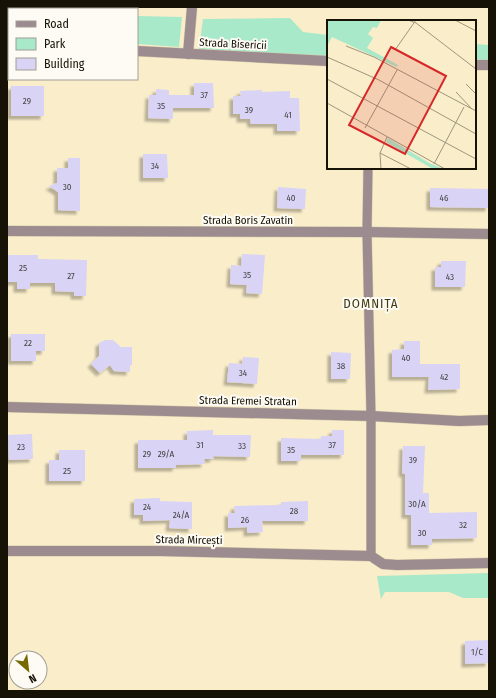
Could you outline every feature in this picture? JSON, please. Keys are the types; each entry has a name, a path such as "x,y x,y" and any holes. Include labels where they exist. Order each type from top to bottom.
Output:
{"street":[{"path":"188,54 192,7"},
{"name":"Strada Bisericii","path":"138,51 327,61"},
{"path":"476,65 489,65"},
{"name":"Strada Boris Zavatin","path":"7,231 367,232 489,234"},
{"name":"Strada Eremei Stratan","path":"7,407 371,416 459,421 489,420"},
{"name":"Strada Mircești","path":"7,551 161,551 371,556"},
{"path":"371,556 383,564 397,565 489,563"}],"lane":[{"path":"368,169 367,232 371,416 371,556"}],"green space":[{"path":"138,16 182,17 179,47 138,44"},
{"path":"290,18 303,32 327,35 327,57 199,49 203,19"},
{"path":"476,44 489,45 489,60 476,60"},
{"path":"489,573 489,598 463,598 449,592 385,592 381,599 377,576"}],"building":[{"path":"194,83 213,83 214,108 173,108 173,119 148,118 149,95 156,95 156,89 169,90 169,95 194,95"},
{"path":"11,86 44,86 44,116 11,116"},
{"path":"262,90 262,92 290,91 290,98 299,98 300,131 277,131 277,124 251,124 250,119 240,119 240,114 233,114 233,96 241,96 240,91"},
{"path":"143,154 167,154 168,178 143,178"},
{"path":"68,158 80,158 80,211 58,210 58,192 49,186 57,183 57,168 68,168"},
{"path":"278,187 306,189 305,209 277,208"},
{"path":"430,188 489,189 489,208 430,207"},
{"path":"242,254 265,255 262,294 246,293 247,285 230,284 231,265 241,266"},
{"path":"8,255 38,255 38,259 87,260 86,296 74,296 74,292 55,291 55,283 30,283 30,289 17,289 17,282 7,282"},
{"path":"441,261 466,261 465,287 435,287 435,267 441,267"},
{"path":"11,334 45,334 45,351 36,351 36,361 11,361"},
{"path":"105,340 113,340 121,347 132,347 132,365 130,365 130,372 114,371 110,365 100,373 91,364 99,356 99,343"},
{"path":"404,341 420,341 420,364 460,364 460,389 428,390 429,377 392,377 392,350 404,349"},
{"path":"331,352 351,353 350,379 331,379"},
{"path":"243,357 259,358 257,384 227,382 229,363 242,364"},
{"path":"213,430 213,435 251,435 250,457 213,456 214,459 204,459 205,464 176,465 176,468 138,468 138,440 187,440 187,431"},
{"path":"332,430 344,430 344,455 301,455 301,461 281,461 281,438 321,439 321,436 332,436"},
{"path":"32,434 33,459 9,460 8,435"},
{"path":"403,446 425,446 423,493 429,493 429,513 477,512 477,538 432,539 432,545 411,545 411,515 405,515 405,474 402,473"},
{"path":"59,450 85,450 85,481 49,481 49,460 59,460"},
{"path":"160,498 160,501 192,502 192,529 169,528 170,520 143,521 143,515 134,515 134,499"},
{"path":"308,501 308,521 262,521 263,532 247,533 247,527 228,528 228,513 235,513 234,506 281,505 281,502"},
{"path":"489,640 489,663 465,664 465,641"}],"district":[{"name":"DOMNIȚA","path":"371,303"}]}
